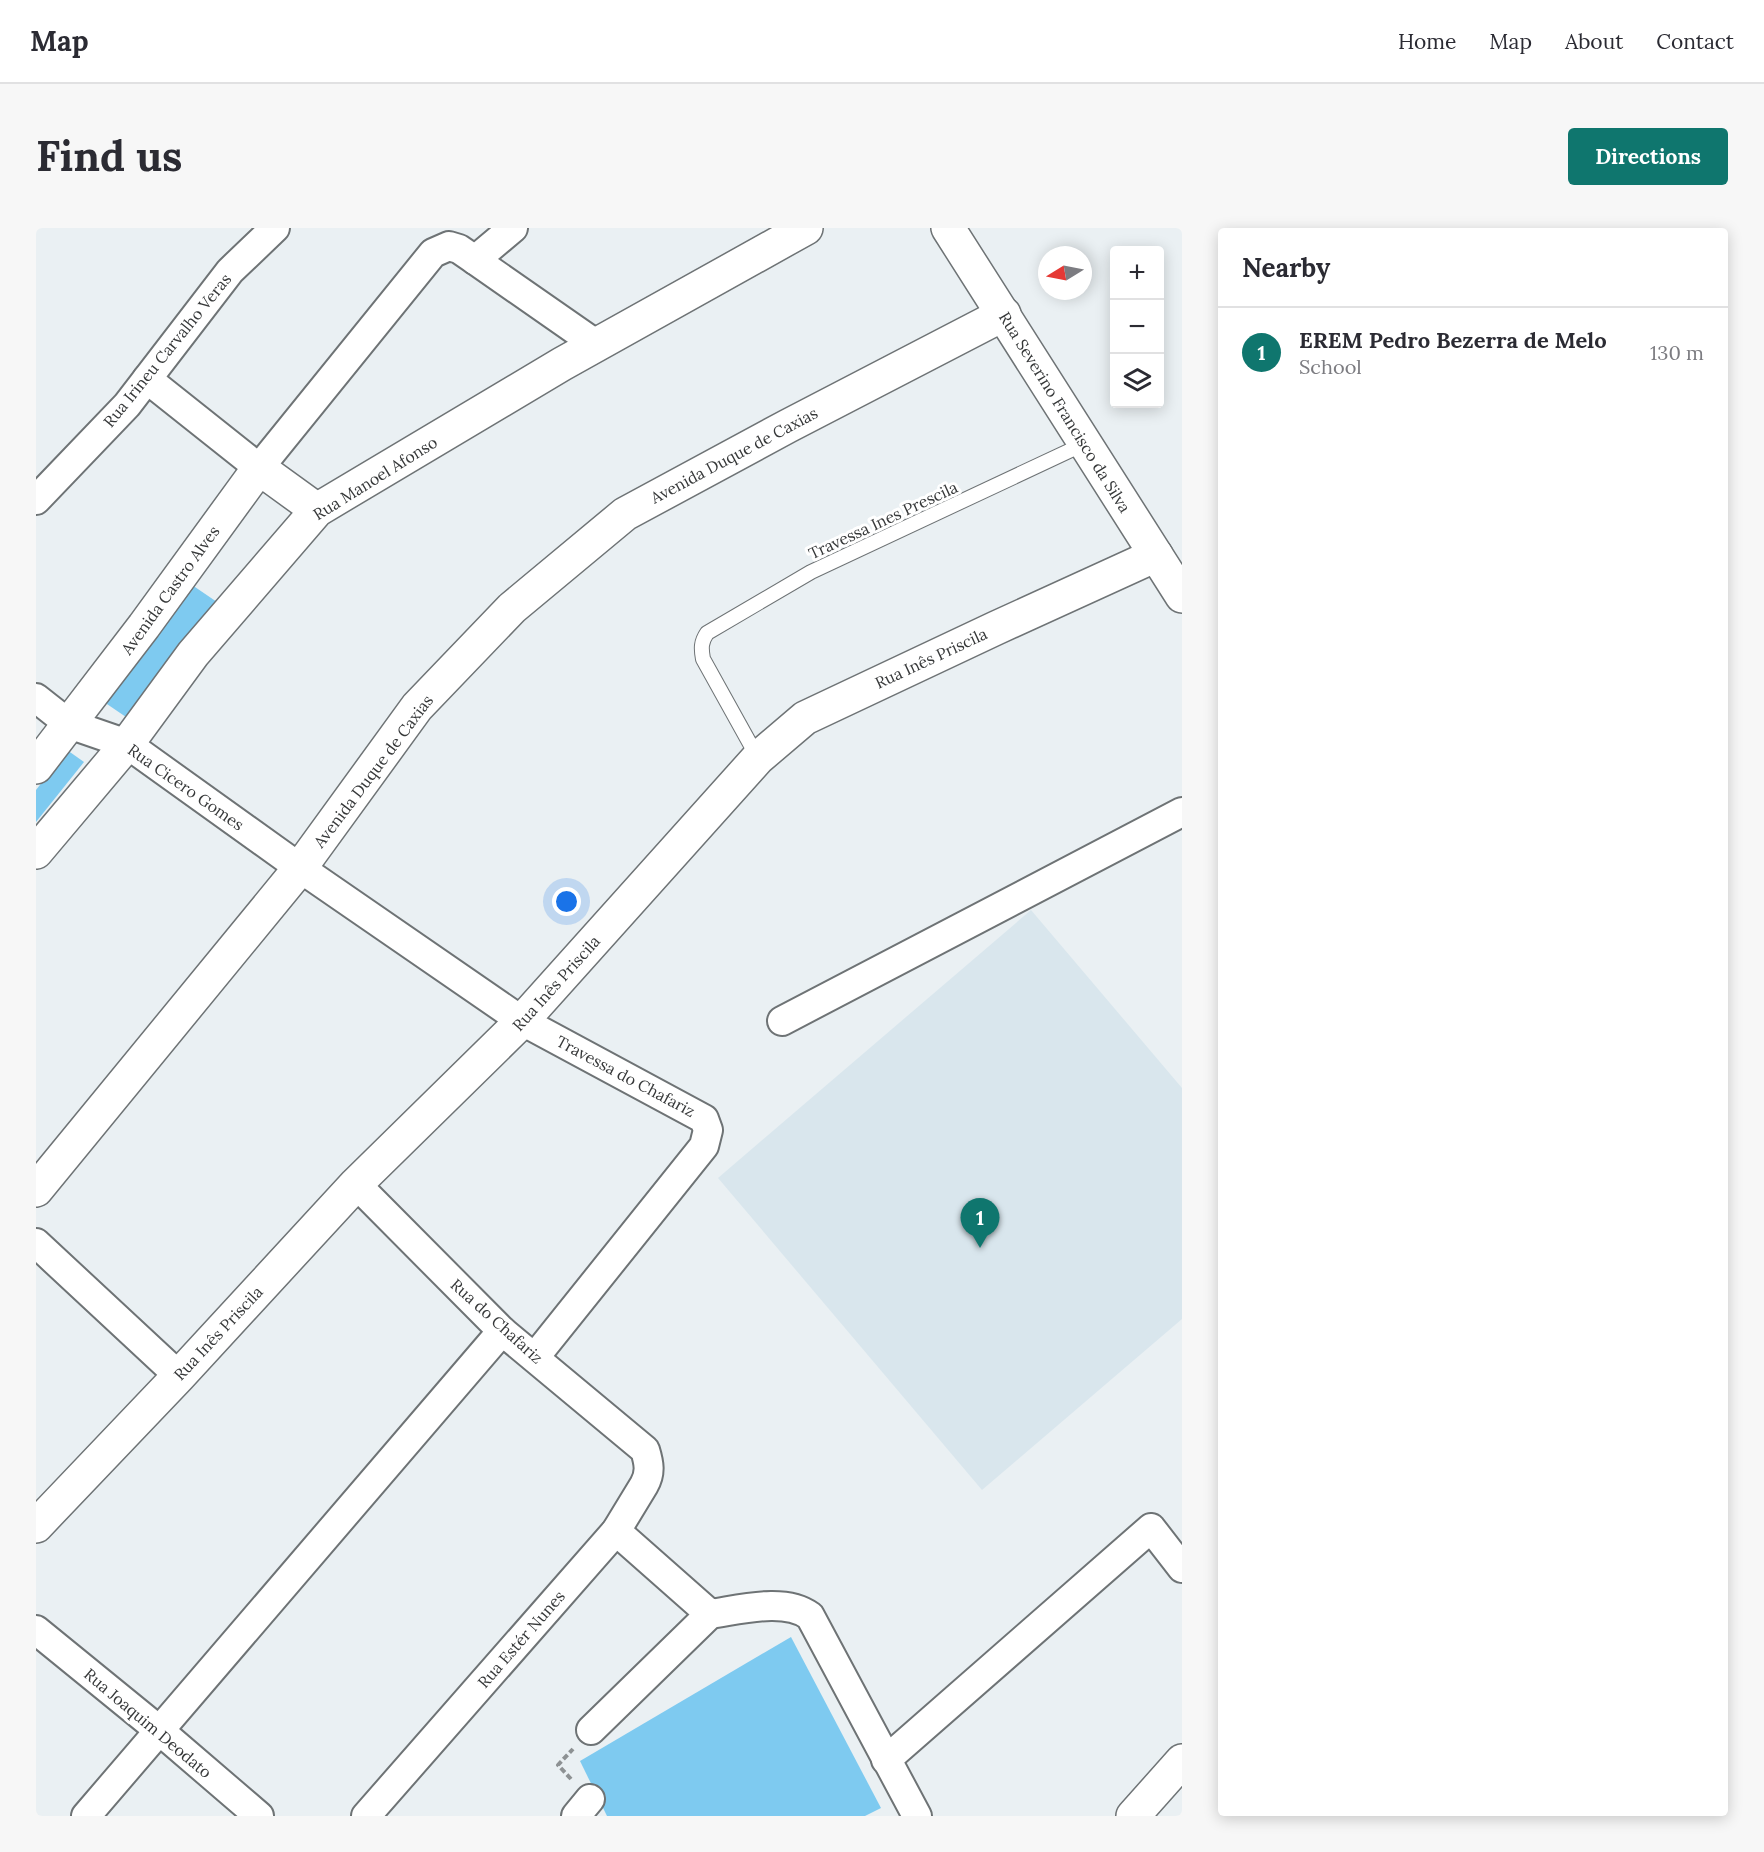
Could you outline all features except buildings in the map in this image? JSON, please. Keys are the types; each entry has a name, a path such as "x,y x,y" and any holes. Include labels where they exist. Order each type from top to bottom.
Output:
{"street":[{"name":"Rua Irineu Carvalho Veras","path":"36,500 127,405 231,271 275,228"},
{"path":"475,260 513,228"},
{"name":"Rua Manoel Afonso","path":"127,744 193,654 317,510 562,364 807,228"},
{"name":"Rua Severino Francisco da Silva","path":"948,228 1182,596"},
{"path":"259,468 433,254 449,246 459,249 597,345"},
{"name":"Avenida Duque de Caxias","path":"36,1190 300,868 417,707 512,608 625,514 1004,314"},
{"path":"147,379 259,468 317,510"},
{"name":"Avenida Castro Alves","path":"36,767 144,627 259,468"},
{"name":"Rua Inês Priscila","path":"36,1526 179,1376 356,1184 522,1021 758,758 805,718 1156,555"},
{"name":"Rua Cicero Gomes","path":"36,698 69,724 127,744 300,868"},
{"path":"36,852 127,744"},
{"path":"782,1021 1182,812"},
{"name":"Travessa do Chafariz","path":"300,868 522,1021 701,1116 706,1123 708,1130 704,1146 535,1357"},
{"name":"Rua do Chafariz","path":"356,1184 502,1331 645,1450"},
{"path":"36,1243 179,1376"},
{"path":"86,1816 502,1331"},
{"name":"Rua Estér Nunes","path":"366,1816 616,1531 648,1477 649,1468 645,1450"},
{"path":"886,1760 1151,1528 1182,1568"},
{"path":"616,1531 710,1614"},
{"path":"591,1730 710,1614 774,1606 793,1607 810,1616 916,1816"},
{"name":"Rua Joaquim Deodato","path":"36,1630 160,1731 259,1816"},
{"path":"1133,1816 1182,1761"}],"lane":[{"name":"Travessa Ines Prescila","path":"758,758 704,659 701,649 702,640 707,633 811,572 1086,443"}],"path":[{"path":"583,1808 558,1765 591,1730"}],"shaded area":[{"path":"192,585 217,602 126,717 104,702"},
{"path":"67,750 84,762 36,822 36,790"},
{"path":"1031,910 1182,1088 1182,1319 982,1490 718,1178"},
{"path":"791,1637 881,1808 865,1816 607,1816 580,1761"}],"place":[{"name":"EREM Pedro Bezerra de Melo","path":"980,1248"}]}
